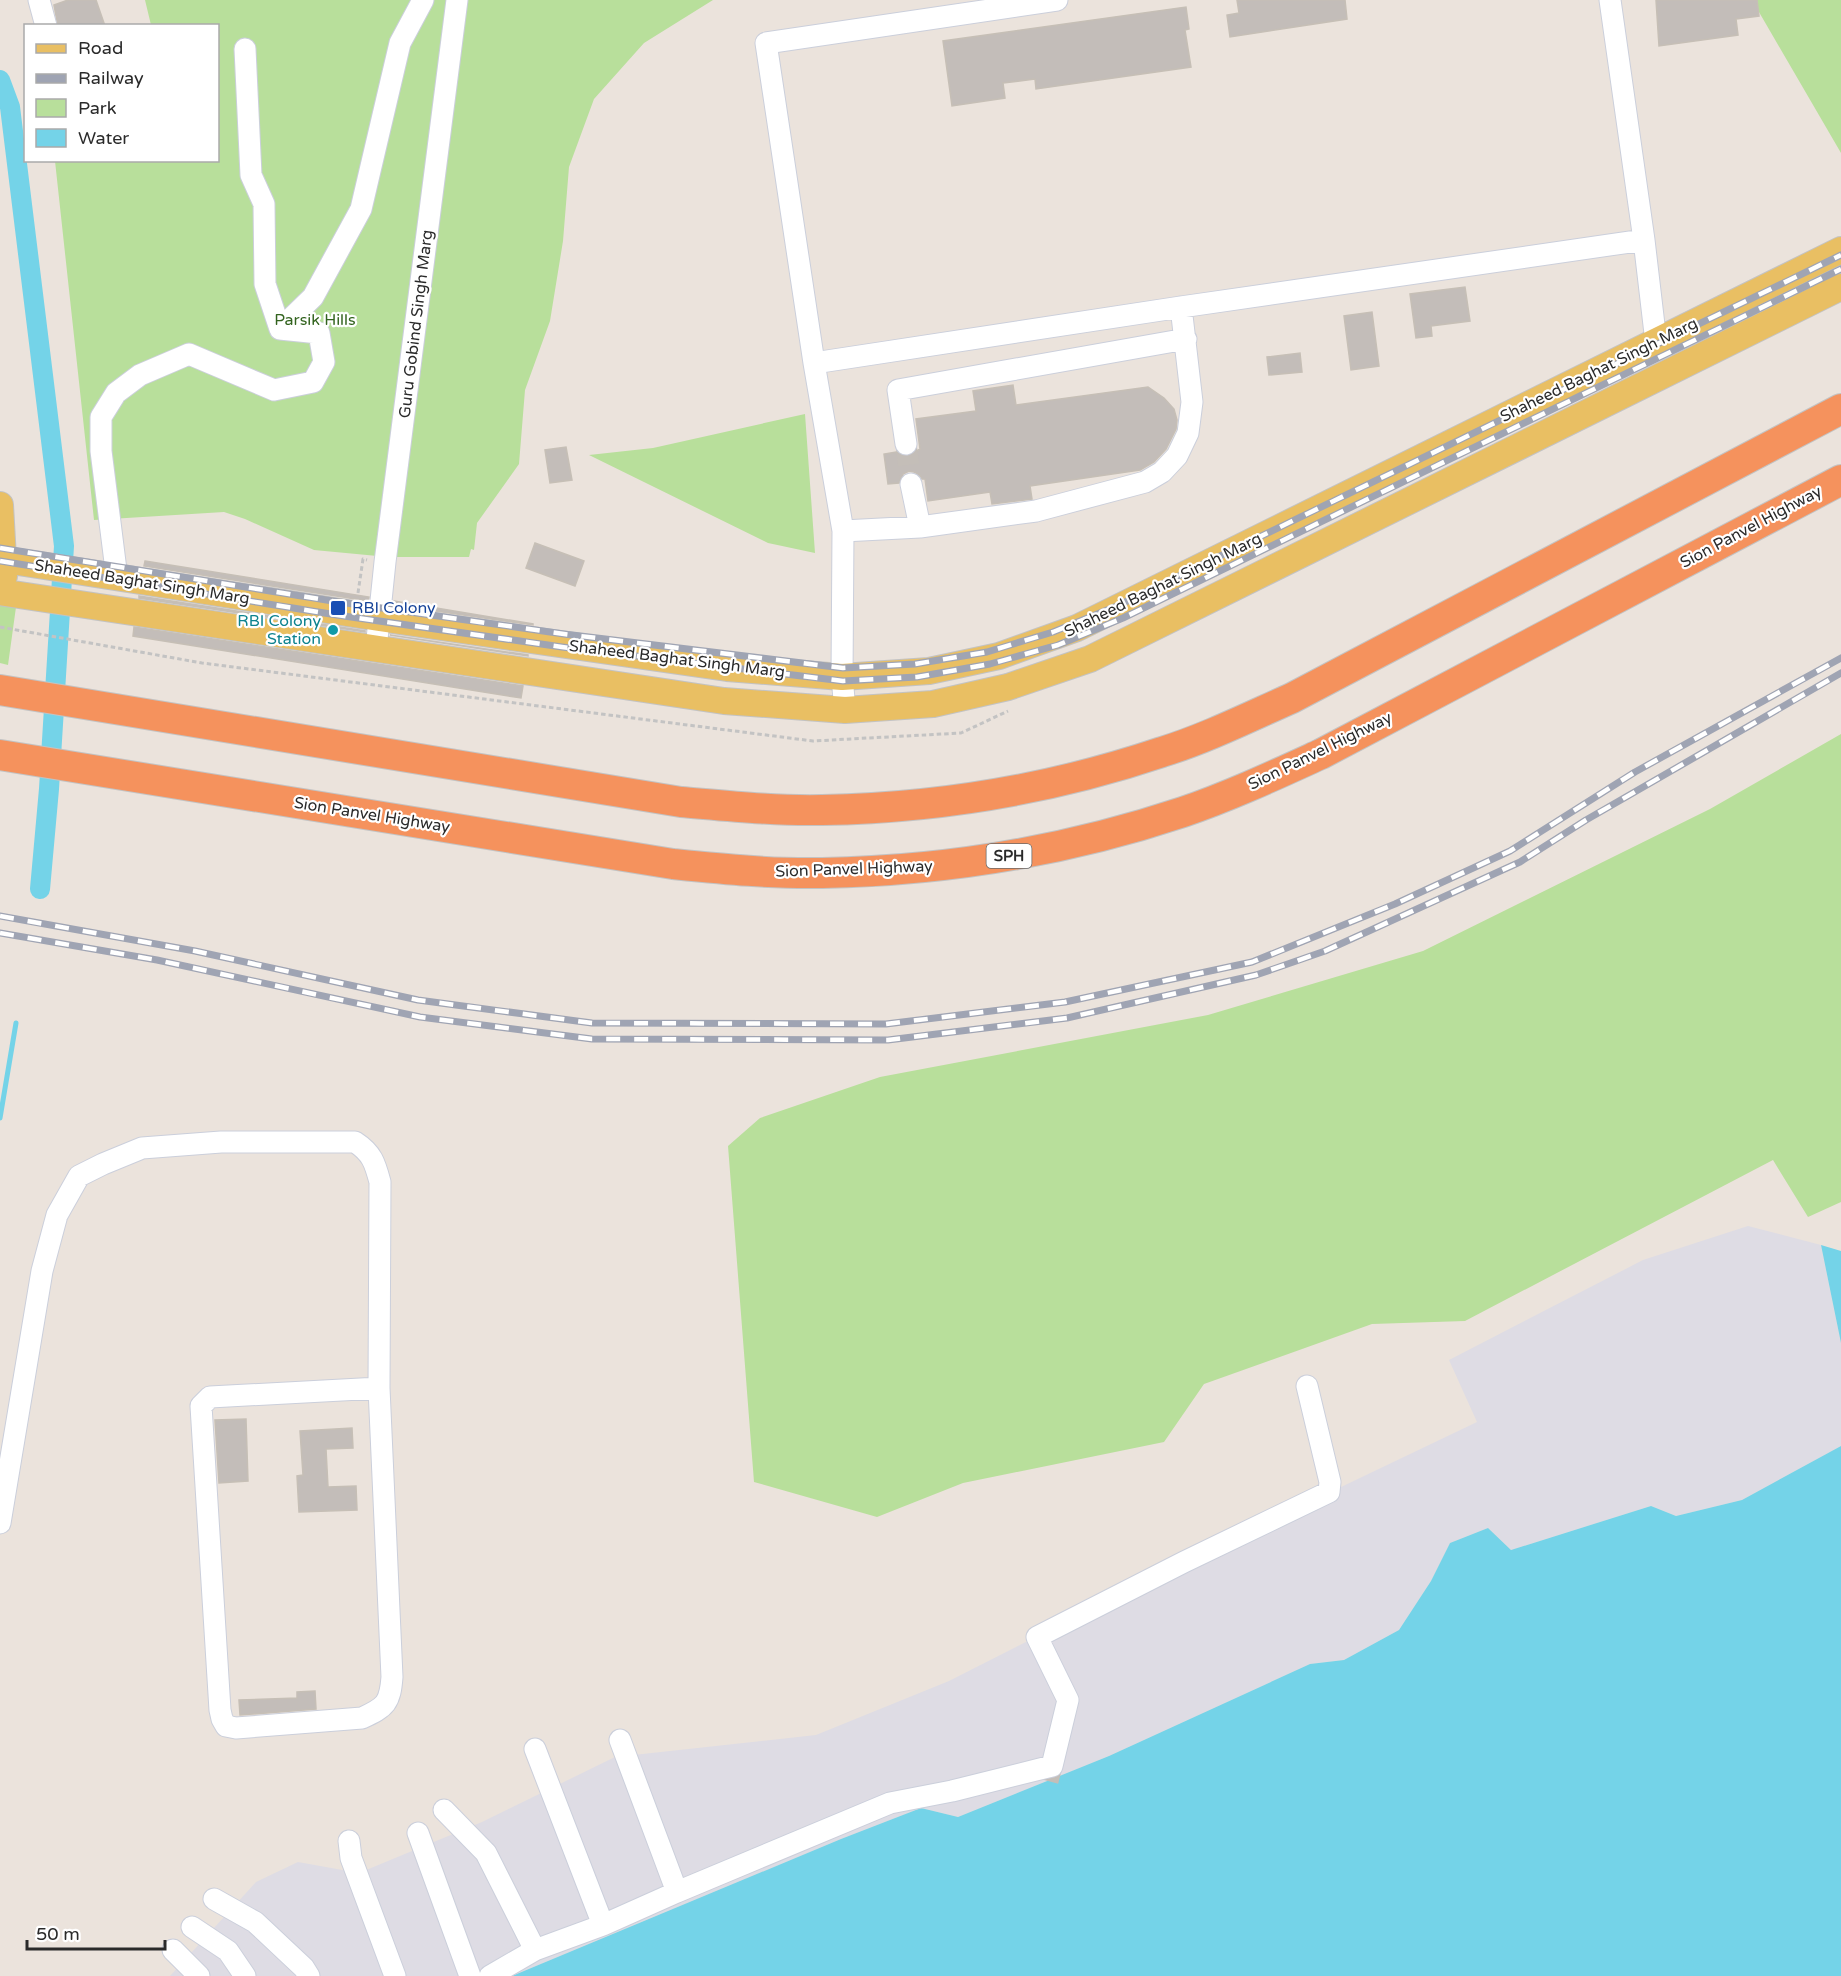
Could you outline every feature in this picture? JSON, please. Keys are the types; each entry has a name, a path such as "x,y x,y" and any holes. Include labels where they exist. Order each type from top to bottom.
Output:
{"highway":[{"path":"8,692 681,802 751,808 821,810 890,807 960,800 1029,789 1097,772 1164,752 1229,727 1292,698 1841,409"},
{"name":"Sion Panvel Highway","path":"3,755 673,864 747,871 821,873 895,871 969,863 1041,850 1114,833 1184,811 1254,785 1320,754 1841,480"}],"main road":[{"name":"Shaheed Baghat Singh Marg","path":"2,559 379,618 728,668 842,666 928,671 999,656 1077,628 1841,250"},
{"name":"Shaheed Baghat Singh Marg","path":"3,593 724,701 845,710 933,704 1008,687 1090,659 1841,287"},
{"path":"0,505 3,593"}],"street":[{"path":"39,0 45,24"},
{"path":"280,329 313,297 361,209 400,43 423,0"},
{"name":"Guru Gobind Singh Marg","path":"376,649 457,0"},
{"path":"845,710 842,666 843,531 814,363 766,43 1057,0"},
{"path":"1610,0 1656,342"},
{"path":"245,49 250,175 264,204 265,284 280,329"},
{"path":"814,363 1644,240"},
{"path":"843,531 920,527 1036,511 1145,482 1162,472 1177,456 1188,433 1192,402 1181,307"},
{"path":"112,577 101,452 101,417 116,393 140,375 189,354 274,390 313,382 324,362 319,333 280,329"},
{"path":"906,444 898,390 1186,339"},
{"path":"911,484 920,527"},
{"path":"0,1523 42,1271 57,1215 79,1176 142,1148 221,1142 355,1142 367,1150 376,1166 380,1182 379,1388 392,1677 390,1696 379,1710 362,1718 236,1728 226,1726 220,1710 201,1406 210,1397 379,1388"},
{"path":"490,1976 535,1950 603,1925 890,1803 952,1791 1052,1766 1068,1700 1037,1636 1329,1492 1330,1482 1307,1386"},
{"path":"620,1740 677,1892"},
{"path":"535,1749 603,1925"},
{"path":"444,1810 486,1852 535,1950"},
{"path":"418,1833 470,1976"},
{"path":"349,1841 351,1858 395,1976"},
{"path":"214,1899 255,1922 304,1968 309,1976"},
{"path":"192,1927 228,1951 245,1976"},
{"path":"173,1950 199,1976"}],"path":[{"path":"358,595 363,560"}],"shaded area":[{"path":"1748,1226 1821,1245 1841,1343 1841,1446 1742,1500 1676,1516 1651,1506 1511,1550 1488,1528 1450,1543 1431,1581 1399,1630 1344,1660 1310,1664 1109,1756 958,1817 921,1808 512,1976 170,1976 256,1882 298,1862 359,1873 482,1822 615,1757 816,1735 949,1681 1184,1562 1477,1422 1449,1360 1643,1260"}],"green space":[{"name":"Parsik Hills","path":"145,0 713,0 644,43 594,99 569,167 563,241 550,321 525,390 519,464 477,523 474,550 471,549 469,557 388,557 314,550 224,512 94,520 55,162 219,162 219,24 151,24"},
{"path":"1752,0 1841,0 1841,153"},
{"path":"805,414 815,553 768,543 589,455 653,448"},
{"path":"0,604 16,607 8,665 0,663"},
{"path":"1841,734 1841,1202 1808,1217 1773,1160 1465,1321 1372,1324 1204,1384 1164,1442 963,1483 877,1517 754,1482 728,1146 760,1118 880,1077 1208,1015 1423,951 1710,809"}],"water":[{"path":"1821,1245 1841,1251 1841,1343"},
{"path":"1841,1446 1841,1976 512,1976 921,1808 958,1817 1109,1756 1310,1664 1344,1660 1399,1630 1431,1581 1450,1543 1488,1528 1511,1550 1651,1506 1676,1516 1742,1500"}],"building":[{"path":"68,0 96,0 104,24 58,24 54,5"},
{"path":"1237,0 1345,0 1347,19 1230,37 1227,15 1239,13"},
{"path":"1656,0 1757,0 1759,16 1736,19 1738,35 1659,46"},
{"path":"1186,7 1189,29 1185,30 1191,67 1036,89 1035,79 1003,83 1005,98 952,106 943,41"},
{"path":"1465,287 1470,321 1431,326 1432,336 1416,338 1410,294"},
{"path":"1372,312 1379,366 1351,370 1344,316"},
{"path":"1300,353 1302,372 1269,375 1267,357"},
{"path":"1013,385 1016,405 1148,387 1164,398 1174,409 1177,420 1176,429 1166,449 1154,462 1140,470 1030,486 1032,499 992,504 990,492 928,501 925,479 909,471 903,474 899,483 888,484 884,454 896,452 907,457 920,449 916,419 976,411 973,391"},
{"path":"566,447 572,480 550,483 545,450"},
{"path":"535,543 584,561 575,586 526,568"},
{"path":"145,561 369,597 368,601 144,566"},
{"path":"139,596 365,631 365,632 139,598"},
{"path":"394,601 533,624 533,625 393,605"},
{"path":"134,627 523,686 521,698 133,636"},
{"path":"390,635 528,655 528,656"},
{"path":"246,1419 248,1481 219,1483 215,1420"},
{"path":"352,1428 353,1448 326,1449 328,1487 356,1486 357,1510 299,1512 297,1476 303,1475 300,1431"},
{"path":"315,1691 316,1709 240,1715 239,1700 297,1698 297,1692"}],"waterway":[{"path":"0,80 10,107 64,546 49,789 40,889"},
{"path":"0,1118 16,1023"}],"tunnel":[{"path":"906,444 911,484"},
{"path":"1048,1781 1052,1766"}],"railway":[{"path":"0,548 339,602 564,634 843,668 915,664 987,652 1053,632 1117,606 1841,255"},
{"path":"0,561 337,615 562,647 843,681 917,677 990,664 1058,645 1123,618 1841,269"},
{"path":"0,916 195,951 418,1000 592,1023 886,1024 1065,1002 1252,962 1395,904 1510,851 1635,772 1841,658"},
{"path":"0,933 157,960 420,1017 592,1039 888,1040 1067,1018 1256,975 1325,951 1520,862 1586,820 1841,673"}],"place":[{"name":"RBI Colony","path":"338,608"},
{"name":"RBI Colony Station","path":"333,630"}]}
